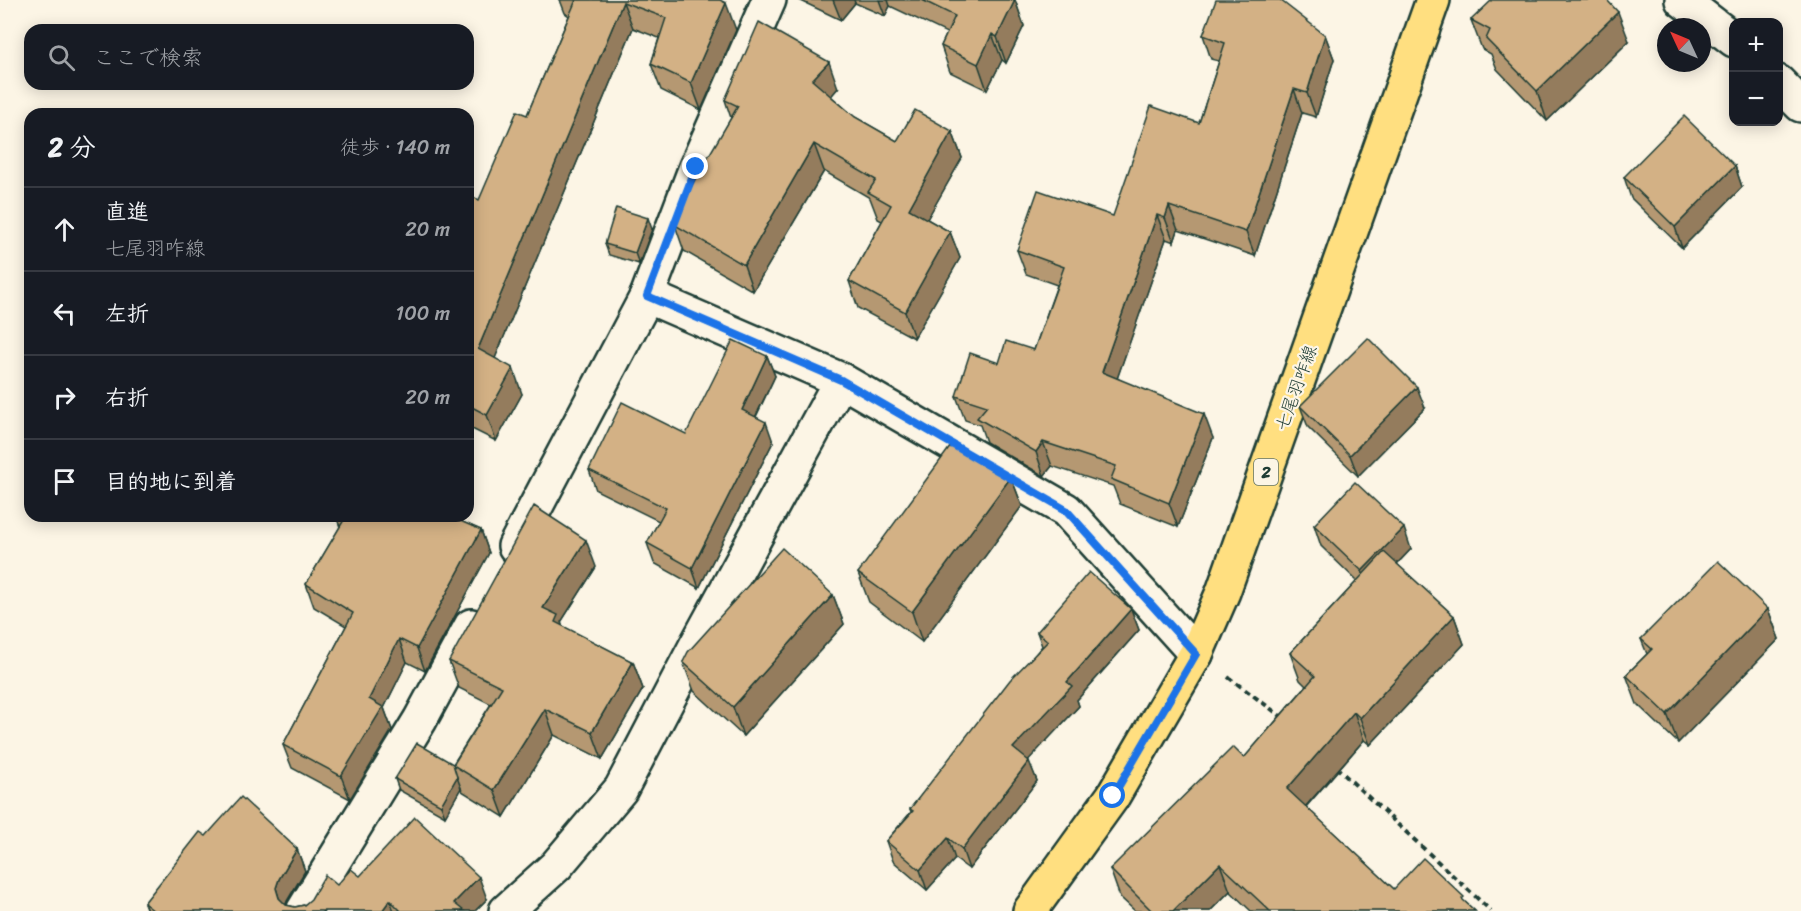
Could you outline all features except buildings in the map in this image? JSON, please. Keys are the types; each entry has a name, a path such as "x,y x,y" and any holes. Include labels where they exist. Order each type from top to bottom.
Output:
{"main road":[{"name":"七尾羽咋線","path":"1030,911 1113,796 1196,654 1223,592 1433,0"}],"street":[{"path":"502,569 647,296 696,167 769,0"},
{"path":"1682,0 1729,36"},
{"path":"1783,86 1801,105"},
{"path":"647,296 841,380 1066,510 1196,654"},
{"path":"507,911 556,866 621,789 841,380"},
{"path":"303,911 420,720 485,599"}],"path":[{"path":"1196,654 1286,720"},
{"path":"1328,760 1491,911"}],"route":[{"path":"696,167 647,296 841,380 1066,510 1196,654 1113,796"}]}
